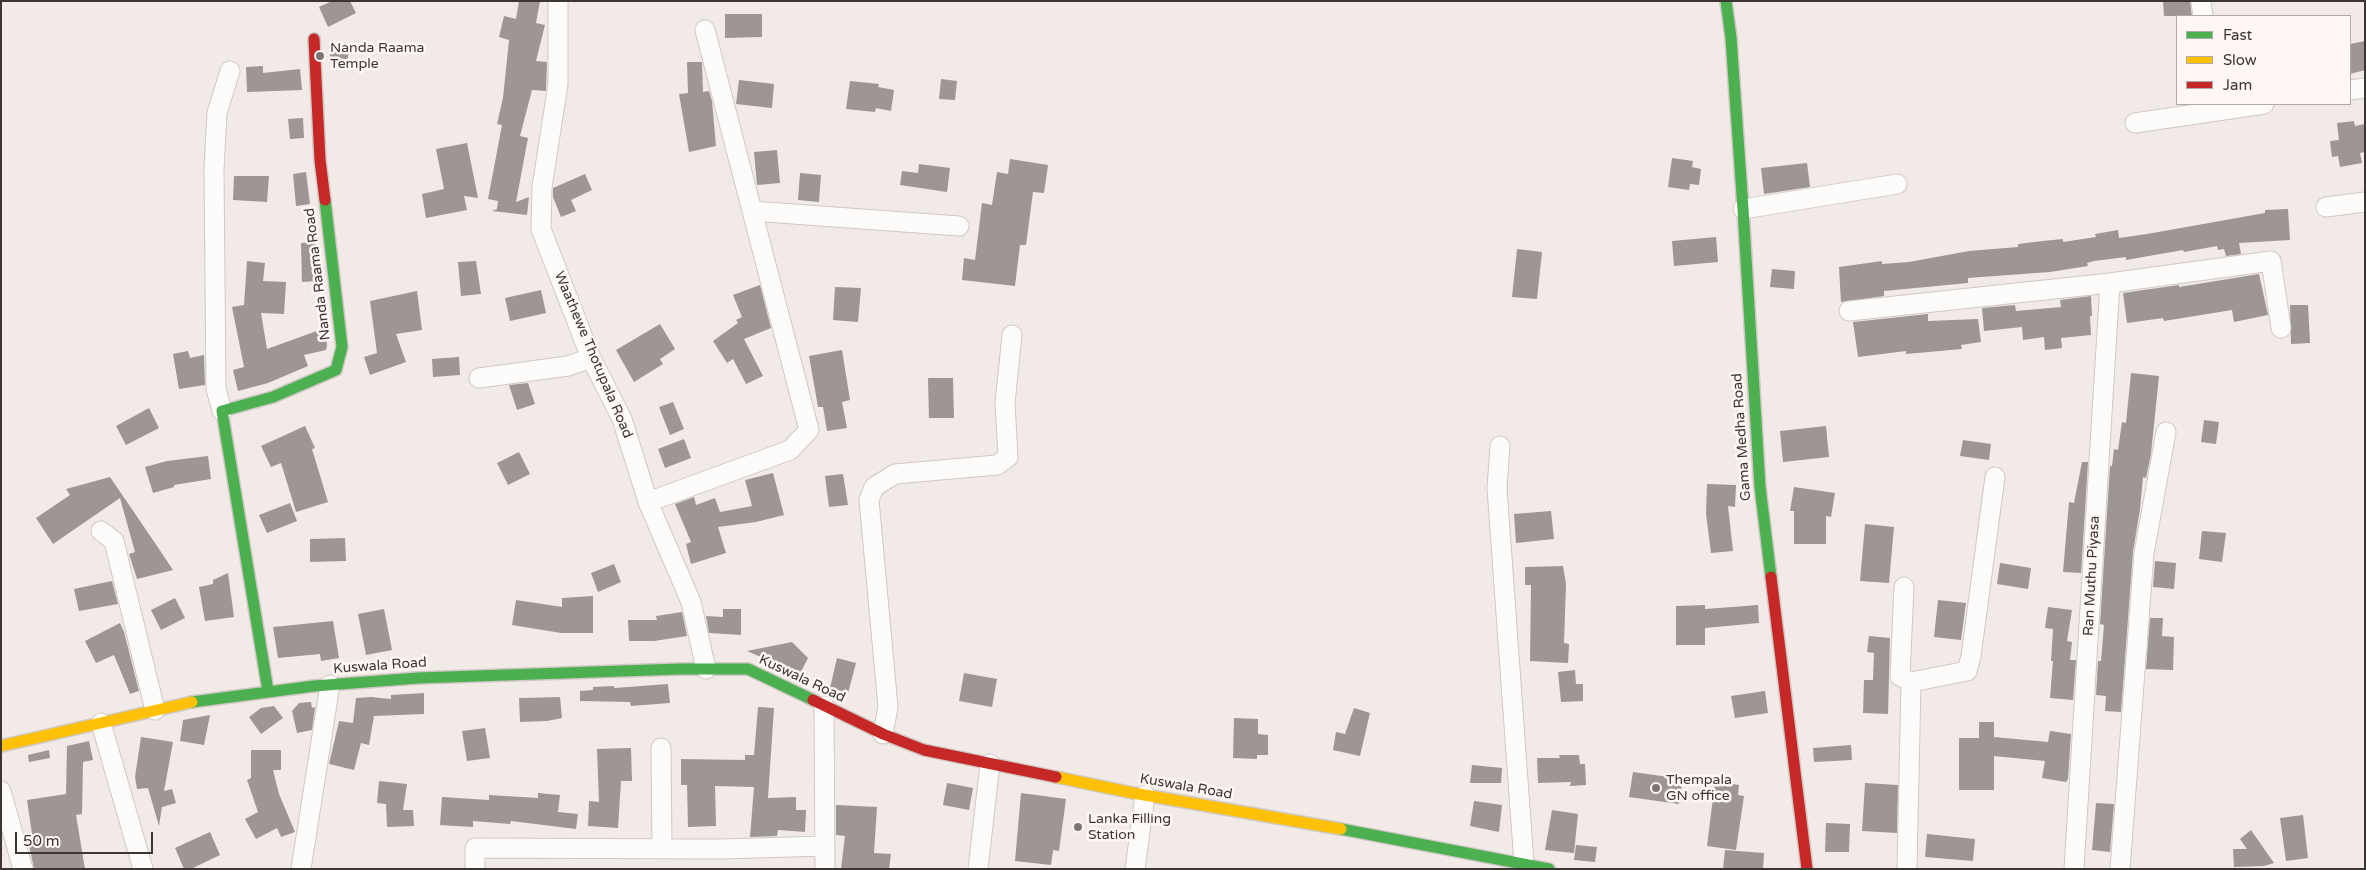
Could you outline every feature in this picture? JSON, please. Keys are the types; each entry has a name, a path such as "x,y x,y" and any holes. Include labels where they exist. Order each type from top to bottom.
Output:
{"street":[{"name":"Waathewe Thotupala Road","path":"558,1 558,84 542,187 541,229 591,358 622,419 648,502 691,602 706,669"},
{"name":"Gama Medha Road","path":"1726,1 1731,38 1743,209 1760,487 1807,869"},
{"path":"2201,1 2203,15"},
{"path":"648,502 790,450 809,430 705,30"},
{"name":"Nanda Raama Road","path":"222,411 272,397 336,370 342,348 320,160 314,39"},
{"path":"230,70 218,113 214,169 216,389 222,411 268,691"},
{"path":"2351,90 2365,88"},
{"path":"2135,123 2214,108 2252,105"},
{"path":"1743,209 1896,184"},
{"path":"2326,207 2365,202"},
{"path":"752,211 959,226"},
{"path":"1849,311 2110,283 2272,261 2281,328"},
{"name":"Ran Muthu Piyasa","path":"2074,869 2110,283"},
{"path":"883,734 888,707 869,500 874,487 895,474 997,465 1008,457 1005,403 1012,335"},
{"path":"479,378 568,366 591,358"},
{"path":"2120,869 2144,553 2166,432"},
{"path":"1500,446 1497,488 1524,864"},
{"path":"1904,587 1900,676 1911,682 1966,671 1971,656 1995,477"},
{"path":"101,531 114,541 155,710"},
{"name":"Kuswala Road","path":"1,746 198,701 330,684 448,677 706,669 748,670 883,734 924,750 1145,795 1292,820 1549,869"},
{"path":"1906,869 1911,682"},
{"path":"301,869 330,684"},
{"path":"824,706 825,869"},
{"path":"101,723 143,869"},
{"path":"662,748 662,848"},
{"path":"978,869 990,764"},
{"path":"1,791 23,869"},
{"path":"1135,869 1145,795"},
{"path":"475,869 475,848 824,846"}],"building":[{"path":"332,1 350,1 356,13 328,27 319,7"},
{"path":"519,1 540,1 536,23 545,25 536,61 547,62 546,91 532,90 520,136 528,138 516,202 529,197 527,215 492,211 497,209 498,201 488,199 502,125 497,124 503,98 509,40 499,37 504,16 516,19"},
{"path":"2163,1 2190,1 2192,15 2164,16"},
{"path":"725,14 762,14 762,37 725,38"},
{"path":"2365,41 2365,70 2351,74 2351,44"},
{"path":"333,42 345,46 349,53 347,61 342,65 334,65 330,62 330,49"},
{"path":"687,62 702,62 703,92 709,91 712,101 716,146 689,152 679,94 688,93"},
{"path":"263,66 263,73 300,69 302,90 247,92 246,67"},
{"path":"941,79 957,81 955,100 939,99"},
{"path":"739,80 774,84 772,108 736,104"},
{"path":"850,81 879,84 878,87 894,90 891,111 876,108 875,112 846,109"},
{"path":"303,118 304,138 290,139 288,119"},
{"path":"2354,121 2355,126 2365,124 2365,152 2360,153 2362,163 2340,167 2338,156 2332,157 2330,141 2339,140 2337,123"},
{"path":"467,143 478,198 464,196 467,210 426,218 422,194 444,189 436,149"},
{"path":"777,150 780,183 757,185 754,152"},
{"path":"1672,158 1693,161 1692,167 1701,169 1699,185 1690,184 1689,190 1668,187"},
{"path":"1010,159 1048,165 1044,193 1033,192 1026,245 1020,245 1015,286 962,280 964,258 975,260 982,203 992,205 997,172 1008,174"},
{"path":"1807,163 1810,187 1764,194 1761,168"},
{"path":"919,164 950,168 947,192 900,185 902,171 918,173"},
{"path":"306,172 310,204 296,206 293,174"},
{"path":"800,173 821,175 819,202 798,200"},
{"path":"585,174 592,190 571,200 576,211 561,217 553,197 553,188"},
{"path":"234,176 269,176 267,202 233,200"},
{"path":"2288,209 2290,240 2239,243 2241,254 2226,256 2224,249 2218,250 2217,246 2184,252 2183,250 2126,260 2126,257 2094,261 2087,263 2088,266 2050,272 1968,278 1968,283 1884,291 1884,296 1841,302 1839,267 1882,261 1882,264 1909,262 1969,251 2018,247 2018,244 2043,241 2063,239 2063,242 2096,237 2095,234 2118,230 2119,238 2265,213 2265,210"},
{"path":"1716,237 1718,262 1674,266 1672,241"},
{"path":"315,242 319,281 302,282 301,243"},
{"path":"1517,249 1542,252 1537,299 1512,297"},
{"path":"247,261 265,263 263,281 286,282 284,314 261,313 267,349 325,328 327,346 326,350 304,355 308,366 268,383 238,391 233,370 244,367 232,307 244,305"},
{"path":"476,261 481,294 461,296 458,262"},
{"path":"1772,269 1795,271 1794,289 1770,287"},
{"path":"2259,274 2268,315 2234,322 2232,310 2164,321 2163,318 2127,323 2123,293 2179,285 2179,287"},
{"path":"760,285 771,328 744,339 763,376 746,384 733,359 727,363 713,341 738,323 736,320 742,317 733,295"},
{"path":"835,287 861,288 858,322 833,320"},
{"path":"541,290 546,313 510,321 505,298"},
{"path":"417,291 422,330 396,334 406,362 370,375 364,357 377,353 370,301"},
{"path":"2091,296 2091,335 2061,338 2062,348 2045,350 2044,337 2023,340 2022,327 1984,331 1982,308 2015,305 2016,311 2061,307 2060,300"},
{"path":"2290,305 2308,305 2310,343 2291,344"},
{"path":"1928,314 1928,321 1978,319 1981,342 1961,345 1962,349 1906,354 1906,351 1858,357 1853,322"},
{"path":"660,324 675,349 660,359 663,364 634,382 616,350"},
{"path":"842,350 850,400 842,402 847,428 827,431 823,407 818,407 809,356"},
{"path":"188,351 190,358 204,355 205,385 179,389 173,354"},
{"path":"459,357 460,375 433,377 432,359"},
{"path":"2131,373 2159,376 2151,454 2146,478 2143,477 2133,552 2121,712 2105,711 2106,696 2096,695 2098,661 2101,661 2104,625 2100,624 2110,466 2112,466 2114,449 2118,450 2122,422 2126,423"},
{"path":"928,378 953,378 954,418 929,418"},
{"path":"528,383 535,404 517,410 509,385"},
{"path":"673,402 684,429 670,435 659,407"},
{"path":"149,408 159,428 126,445 116,426"},
{"path":"2204,420 2219,422 2216,444 2201,442"},
{"path":"305,426 315,448 312,449 328,502 296,512 281,463 271,467 261,446"},
{"path":"1826,426 1829,457 1783,462 1780,431"},
{"path":"684,439 691,458 665,468 658,449"},
{"path":"1963,440 1991,444 1989,460 1960,456"},
{"path":"519,452 530,474 508,485 497,463"},
{"path":"208,456 211,479 174,485 174,487 153,493 145,467 167,461"},
{"path":"2082,462 2088,462 2081,573 2063,572 2069,502 2074,503"},
{"path":"773,473 784,515 756,522 718,527 726,553 691,564 686,544 691,542 675,504 694,497 696,505 715,498 720,512 752,506 745,480"},
{"path":"843,474 848,505 829,507 825,476"},
{"path":"110,477 173,570 137,579 129,554 135,552 120,498 53,544 36,518 70,495 66,489"},
{"path":"1707,484 1736,485 1735,507 1728,506 1733,551 1711,553 1706,514"},
{"path":"1794,487 1835,493 1831,517 1826,516 1826,544 1794,544 1794,511 1790,511"},
{"path":"290,503 297,521 267,533 259,515"},
{"path":"1551,511 1554,539 1516,543 1514,514"},
{"path":"1865,524 1894,527 1889,583 1860,581"},
{"path":"2202,531 2226,533 2222,562 2199,559"},
{"path":"345,538 346,561 310,562 310,539"},
{"path":"2155,561 2176,563 2174,589 2153,587"},
{"path":"2000,563 2031,568 2028,589 1997,584"},
{"path":"614,564 621,582 598,592 591,573"},
{"path":"1563,566 1566,584 1564,643 1569,644 1568,663 1530,661 1531,585 1525,585 1525,567"},
{"path":"228,573 234,617 205,621 199,587 213,584 213,580"},
{"path":"112,581 118,604 79,611 74,589"},
{"path":"593,596 593,633 561,633 512,625 516,600 562,607 562,598"},
{"path":"175,598 185,618 161,630 151,610"},
{"path":"1938,600 1966,603 1961,640 1934,637"},
{"path":"1705,605 1705,609 1758,605 1759,623 1705,628 1705,645 1676,645 1676,606"},
{"path":"2048,607 2072,610 2067,641 2072,642 2070,660 2076,660 2073,700 2050,698 2053,629 2045,628"},
{"path":"384,609 392,650 366,655 358,614"},
{"path":"723,609 741,609 741,635 709,633 706,616 723,617"},
{"path":"682,612 687,636 654,641 629,641 628,620 657,620 656,616"},
{"path":"2150,618 2163,618 2162,636 2174,637 2173,670 2146,669"},
{"path":"333,621 339,658 321,661 320,654 278,658 273,627"},
{"path":"120,623 139,691 130,694 114,655 96,663 85,641"},
{"path":"1869,636 1890,638 1888,714 1863,713 1864,680 1873,680 1874,653 1867,652"},
{"path":"792,642 808,658 800,674 747,651"},
{"path":"837,658 856,663 848,693 830,688"},
{"path":"1575,670 1576,684 1583,684 1583,701 1561,702 1558,672"},
{"path":"964,673 997,679 992,707 959,701"},
{"path":"668,684 670,703 631,706 630,702 580,701 580,691 593,690 593,687 614,686 614,688"},
{"path":"1765,691 1768,713 1735,718 1731,696"},
{"path":"424,693 424,714 374,716 369,745 361,743 354,770 329,764 339,721 353,723 356,698 391,699 391,695"},
{"path":"560,697 562,718 547,721 520,722 519,698"},
{"path":"311,702 312,708 315,707 312,730 297,733 292,711 299,703"},
{"path":"274,706 283,718 261,734 249,717 261,708"},
{"path":"758,707 774,708 768,798 796,797 796,810 806,810 805,832 778,830 777,836 750,837 754,787 715,786 716,826 688,827 687,785 681,785 681,759 745,760 745,755 754,755"},
{"path":"1354,708 1370,713 1360,756 1333,750 1336,732 1345,734"},
{"path":"210,715 204,745 180,741 183,720"},
{"path":"1234,718 1258,719 1258,734 1268,735 1268,755 1257,755 1257,759 1233,758"},
{"path":"1979,722 1994,722 1994,737 2048,742 2050,731 2071,734 2068,779 2066,782 2042,778 2045,761 1994,756 1994,790 1959,790 1959,738 1979,738"},
{"path":"485,728 490,758 467,761 462,731"},
{"path":"141,737 173,742 164,791 172,789 176,803 162,807 159,826 148,788 137,789 135,777"},
{"path":"89,741 93,760 83,762 82,814 76,815 85,869 34,869 27,835 32,834 27,800 66,794 67,746"},
{"path":"1851,745 1852,760 1814,762 1813,748"},
{"path":"631,748 632,781 621,781 618,828 588,826 589,801 599,802 597,749"},
{"path":"49,750 50,758 29,762 28,755"},
{"path":"251,750 281,750 281,770 273,770 279,794 295,832 281,837 277,828 256,839 245,819 258,812 247,780 251,778"},
{"path":"1559,755 1579,755 1580,764 1585,764 1586,785 1570,786 1571,782 1538,783 1537,758 1560,758"},
{"path":"1472,765 1502,768 1501,783 1470,783"},
{"name":"Thempala GN office","path":"1633,772 1683,779 1679,804 1629,797"},
{"path":"379,781 407,784 403,810 413,810 414,826 387,827 386,804 377,803"},
{"path":"1715,781 1739,785 1738,795 1744,796 1736,850 1707,846"},
{"path":"947,783 973,788 969,810 943,805"},
{"path":"1865,783 1898,785 1897,833 1862,831"},
{"path":"538,793 560,795 558,812 578,814 576,829 511,821 510,824 473,821 473,827 440,825 442,797 489,800 489,795 538,798"},
{"path":"1021,793 1066,799 1059,851 1053,850 1051,865 1015,861"},
{"path":"1474,801 1502,805 1499,832 1470,826"},
{"path":"2096,803 2114,804 2110,852 2092,850"},
{"path":"836,805 877,807 874,853 891,854 889,869 841,869 845,836 836,835"},
{"path":"1552,810 1578,814 1574,853 1545,850"},
{"path":"2303,815 2308,858 2286,861 2280,818"},
{"path":"1826,823 1850,824 1849,852 1825,852"},
{"path":"2251,830 2274,863 2264,866 2234,867 2233,849 2247,849 2240,839"},
{"path":"210,832 220,855 191,869 184,869 175,848"},
{"path":"1927,834 1975,839 1973,861 1925,857"},
{"path":"1576,845 1597,847 1595,862 1574,860"},
{"path":"1725,850 1764,853 1763,869 1723,869"}],"traffic: fast":[{"path":"1726,1 1731,38 1743,209 1760,487 1771,577"},
{"path":"268,691 222,411 273,397 336,370 342,347 325,200"},
{"path":"192,702 314,686 418,678 680,669 748,669 813,700"},
{"path":"1341,829 1549,869"}],"traffic: slow":[{"path":"1,746 192,702"},
{"path":"1056,777 1133,793 1341,829"}],"traffic: jam":[{"path":"314,39 320,160 325,200"},
{"path":"1771,577 1807,869"},
{"path":"813,700 883,734 924,750 1056,777"}],"place":[{"name":"Nanda Raama Temple","path":"320,56"},
{"name":"Thempala GN office","path":"1656,788"},
{"name":"Lanka Filling Station","path":"1078,827"}]}
